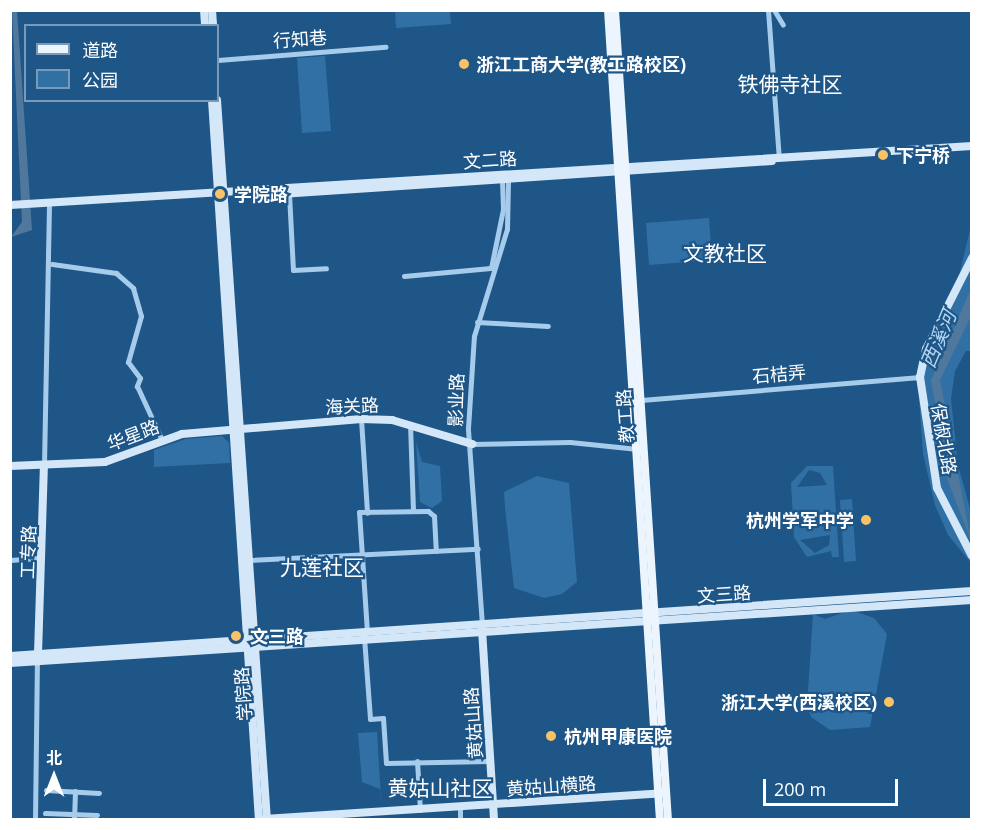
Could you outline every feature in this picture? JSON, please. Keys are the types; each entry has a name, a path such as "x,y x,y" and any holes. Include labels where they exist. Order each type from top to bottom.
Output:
{"main road":[{"name":"教工路","path":"608,10 641,400 663,793 668,819"},
{"name":"教工路","path":"615,10 621,169 638,449 653,617"},
{"name":"学院路","path":"212,102 262,819"},
{"name":"学院路","path":"217,102 220,196"},
{"name":"文二路","path":"33,206 49,207 778,158 972,148"},
{"name":"文二路","path":"10,209 16,206 288,194 505,181 621,169"},
{"name":"保俶北路","path":"972,258 926,349 920,377 937,488 972,556"},
{"name":"海关路","path":"234,430 361,419 410,424 472,444"},
{"name":"学院路","path":"234,430 249,560 251,642"},
{"name":"华星路","path":"10,466 105,462 162,440 234,430"},
{"name":"工专路","path":"37,657 44,558 44,465"},
{"name":"文三路","path":"10,656 37,657 365,634 482,629 972,591"},
{"name":"文三路","path":"653,617 972,600"},
{"name":"黄姑山路","path":"482,629 494,819"},
{"name":"文三路","path":"10,663 37,657"},
{"name":"教工路","path":"660,819 663,793"},
{"name":"黄姑山横路","path":"262,819 663,793"}],"street":[{"path":"768,10 778,158"},
{"path":"774,10 783,25"},
{"name":"行知巷","path":"219,60 385,47"},
{"path":"404,276 491,268 503,209 505,181"},
{"name":"影业路","path":"482,629 472,444 477,322 507,229 505,181"},
{"path":"288,194 293,270 326,268"},
{"path":"44,465 52,264 49,207"},
{"path":"52,264 116,273 133,288 141,316 129,362 162,440"},
{"path":"477,322 548,326"},
{"name":"石桔弄","path":"641,400 920,377"},
{"path":"361,419 367,513"},
{"path":"410,424 413,511"},
{"path":"472,444 570,442 638,449"},
{"path":"436,552 434,516 413,511 358,512 370,719 383,718 386,763 490,761"},
{"path":"249,560 478,549"},
{"path":"10,560 44,558"},
{"name":"工专路","path":"35,819 37,657"},
{"path":"417,761 420,810"},
{"path":"46,790 99,793"},
{"path":"74,817 75,791"},
{"path":"460,807 460,819"},
{"path":"45,813 74,817 97,815"}],"green space":[{"path":"395,11 450,11 451,24 396,28"},
{"path":"325,56 331,131 302,133 297,58"},
{"path":"709,218 712,260 649,265 646,223"},
{"path":"971,225 971,351 966,351 955,371 951,399 958,465 971,512 971,563 948,535 935,505 923,454 917,371 923,346 957,285"},
{"path":"222,436 229,443 230,463 154,467 154,450 186,439"},
{"path":"416,442 422,462 440,466 442,501 432,508 420,502"},
{"path":"807,466 833,466 839,557 832,557 831,551 807,557 794,537 791,483","holes":["809,470 820,473 827,485 797,487","830,535 829,545 815,553 800,540"]},
{"path":"537,476 569,483 577,582 562,594 544,598 514,588 504,492"},
{"path":"852,499 856,561 844,562 840,500"},
{"path":"851,610 874,618 887,634 870,727 830,730 811,717 807,706 813,614 825,619"},
{"path":"377,732 381,801 380,789 362,782 358,733"}],"shaded area":[{"path":"17,10 32,230 11,237 22,222 12,11"},
{"path":"971,289 971,316 940,380 971,541 948,481 931,380"}],"place":[{"name":"浙江工商大学(教工路校区)","path":"464,64"},
{"name":"下宁桥","path":"883,155"},
{"name":"学院路","path":"220,194"},
{"name":"杭州学军中学","path":"866,520"},
{"name":"文三路","path":"236,636"},
{"name":"浙江大学(西溪校区)","path":"889,702"},
{"name":"杭州甲康医院","path":"551,736"}],"district":[{"name":"铁佛寺社区","path":"790,84"},
{"name":"文教社区","path":"725,253"},
{"name":"九莲社区","path":"322,567"},
{"name":"黄姑山社区","path":"440,788"}],"water label":[{"name":"西溪河","path":"938,339"}]}
